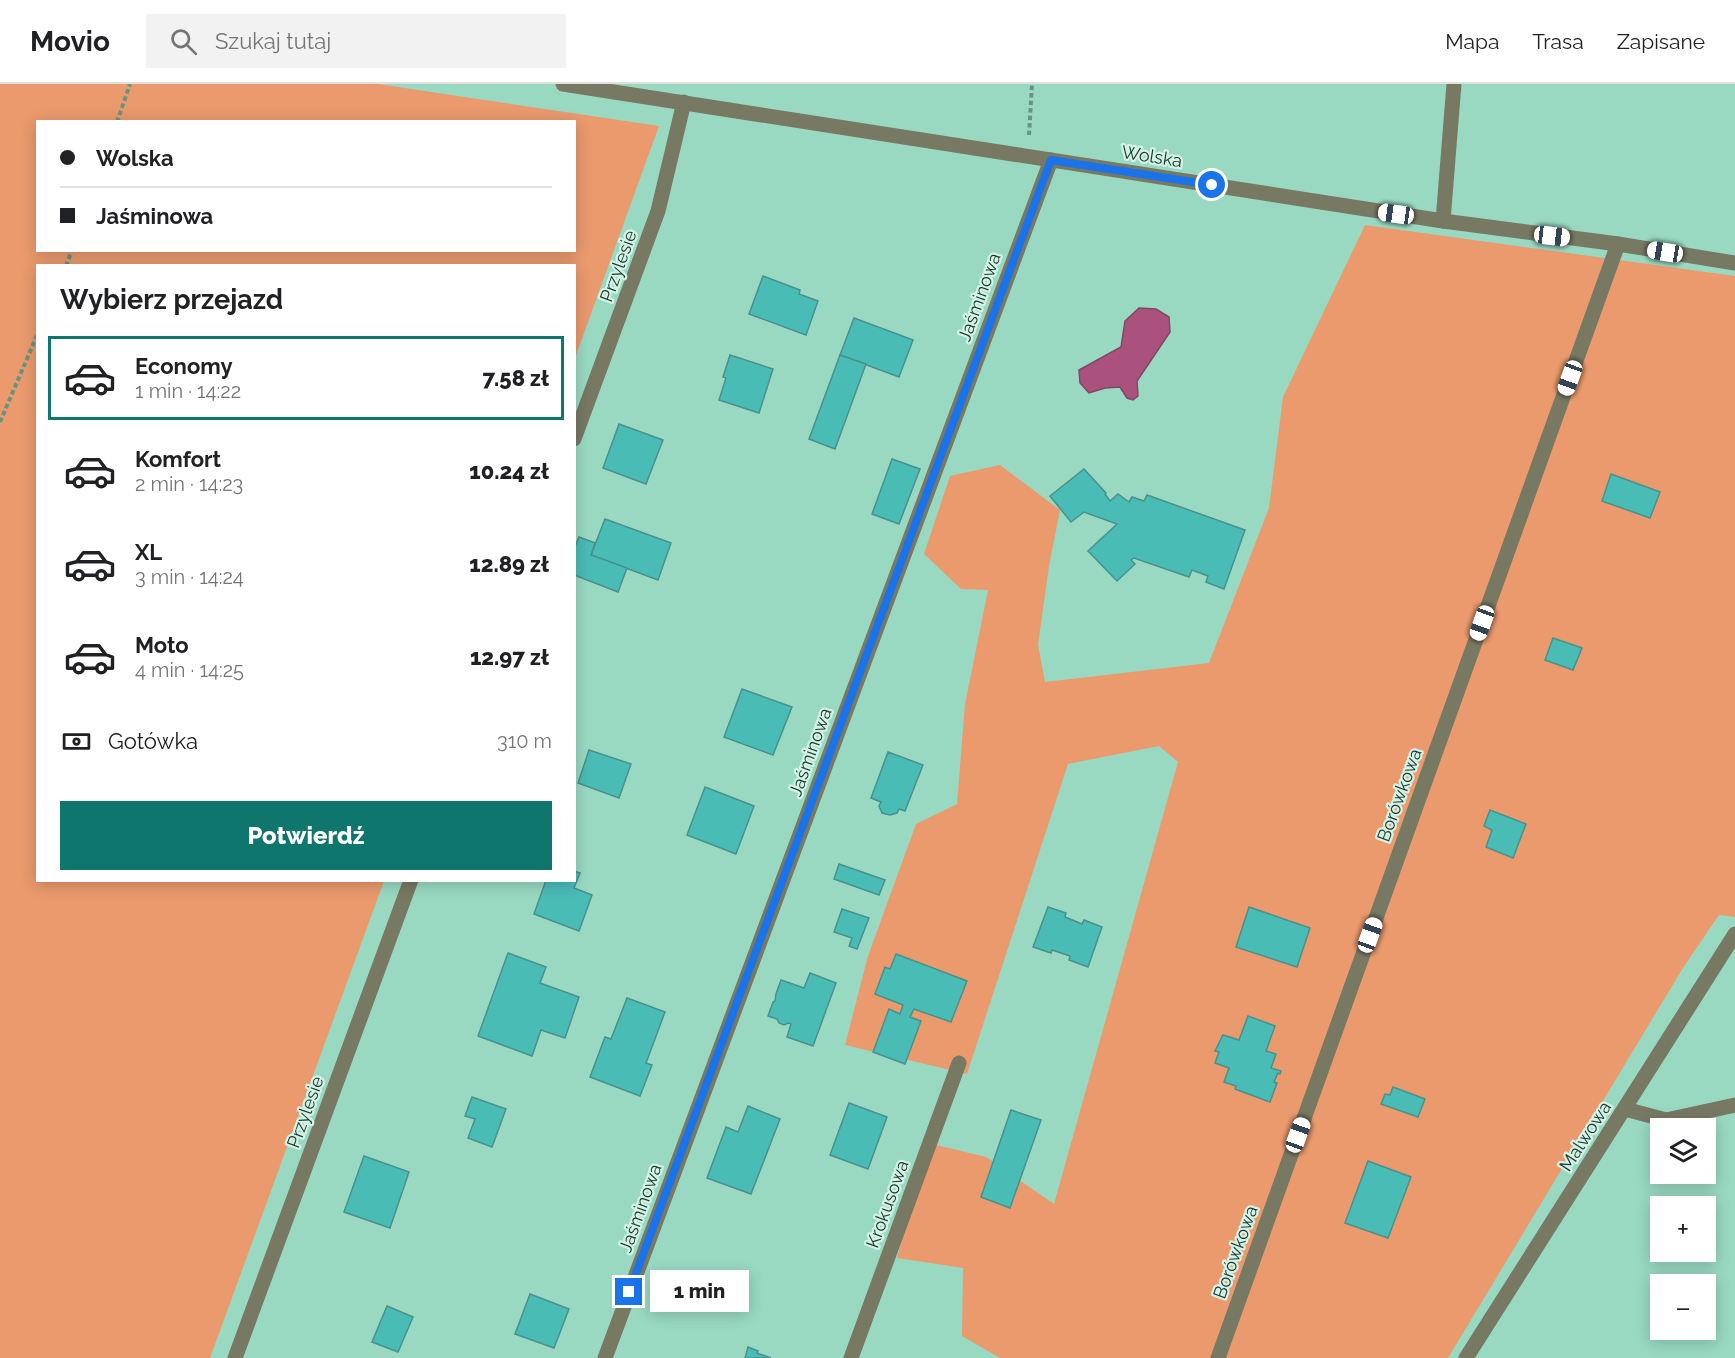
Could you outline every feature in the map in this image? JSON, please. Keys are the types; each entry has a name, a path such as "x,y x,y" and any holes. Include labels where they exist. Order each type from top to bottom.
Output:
{"street":[{"name":"Wolska","path":"563,84 1443,221 1618,244 1735,263"},
{"path":"1443,221 1454,84"},
{"name":"Przylesie","path":"576,434 658,212 684,102"},
{"name":"Jaśminowa","path":"605,1358 1051,160"},
{"name":"Borówkowa","path":"1218,1358 1618,244"},
{"name":"Przylesie","path":"235,1358 410,882"},
{"name":"Malwowa","path":"1466,1358 1735,934"},
{"name":"Krokusowa","path":"851,1358 959,1063"},
{"path":"1625,1109 1666,1120 1735,1105"}],"path":[{"path":"118,120 130,84"},
{"path":"1027,157 1032,84"},
{"path":"0,422 36,338"}],"shaded area":[{"path":"0,84 378,84 659,126 576,355 576,264 36,264 36,882 384,882 210,1358 0,1358"},
{"path":"1365,225 1735,276 1735,917 1719,915 1683,968 1448,1358 1000,1358 962,1336 963,1268 897,1258 928,1143 986,1157 1054,1204 1178,762 1159,746 1068,764 967,1074 845,1045 868,956 916,824 957,804 965,704 988,590 961,589 924,554 950,476 1000,465 1060,510 1049,566 1038,645 1045,682 1209,663 1269,508 1283,397"},
{"path":"1139,308 1156,309 1169,317 1170,332 1137,381 1138,396 1133,400 1127,398 1120,387 1105,388 1089,393 1080,383 1079,370 1121,347 1125,321"}],"building":[{"path":"763,276 800,290 799,294 818,301 806,335 749,314"},
{"path":"854,318 913,340 899,377 840,355"},
{"path":"730,355 773,369 759,413 719,400"},
{"path":"840,355 866,364 835,449 809,439"},
{"path":"619,424 663,440 646,484 603,468"},
{"path":"892,459 920,469 899,524 872,514"},
{"path":"1084,469 1106,493 1110,501 1118,494 1129,502 1132,497 1144,501 1147,495 1245,530 1224,589 1206,582 1208,576 1192,570 1189,577 1134,558 1131,560 1135,564 1117,581 1088,551 1117,524 1084,512 1071,522 1050,496"},
{"path":"1611,474 1660,492 1650,518 1602,501"},
{"path":"605,519 671,543 658,580 591,555"},
{"path":"579,537 595,543 591,555 627,568 618,592 576,576 576,544"},
{"path":"1553,638 1582,648 1573,670 1545,660"},
{"path":"742,689 792,707 773,755 724,737"},
{"path":"589,750 631,764 619,798 578,783"},
{"path":"888,752 923,765 905,811 899,809 897,813 890,815 882,813 879,806 881,802 871,798"},
{"path":"705,787 754,806 736,854 687,835"},
{"path":"1490,810 1526,824 1513,858 1486,847 1492,830 1484,826"},
{"path":"839,864 885,880 879,895 834,879"},
{"path":"576,872 580,873 574,888 592,895 579,931 534,914 545,882 576,882"},
{"path":"1048,907 1066,913 1065,917 1082,924 1084,920 1102,927 1088,967 1069,960 1070,956 1033,947"},
{"path":"1249,907 1310,928 1297,967 1236,947"},
{"path":"842,909 869,918 857,949 849,946 852,938 834,932"},
{"path":"508,953 546,967 540,983 579,997 565,1038 541,1030 532,1056 478,1036"},
{"path":"896,954 967,981 951,1022 914,1009 910,1017 921,1021 905,1064 873,1052 889,1009 900,1014 903,1005 875,994 885,967 890,969"},
{"path":"810,973 836,983 813,1046 787,1037 791,1024 784,1025 768,1016 781,980 804,988"},
{"path":"627,998 665,1012 646,1063 652,1065 640,1096 590,1077 605,1037 611,1039"},
{"path":"1248,1016 1275,1026 1266,1051 1276,1054 1271,1068 1281,1071 1274,1082 1277,1083 1270,1102 1235,1089 1236,1086 1224,1082 1229,1068 1215,1063 1219,1052 1215,1051 1223,1035 1239,1040"},
{"path":"1393,1087 1425,1099 1418,1117 1381,1104 1385,1094 1390,1095"},
{"path":"472,1097 506,1109 492,1147 468,1138 475,1119 465,1116"},
{"path":"849,1103 887,1117 868,1169 830,1155"},
{"path":"748,1106 780,1119 751,1194 707,1178 726,1127 738,1132"},
{"path":"1011,1110 1041,1120 1010,1208 981,1197"},
{"path":"364,1156 409,1172 390,1228 344,1212"},
{"path":"1368,1161 1411,1177 1388,1238 1345,1223"},
{"path":"530,1294 569,1309 554,1348 515,1334"},
{"path":"387,1306 413,1317 398,1352 372,1342"},
{"path":"748,1347 758,1351 757,1353 771,1358 745,1358"}],"route":[{"path":"629,1292 1051,160 1212,185"}]}
